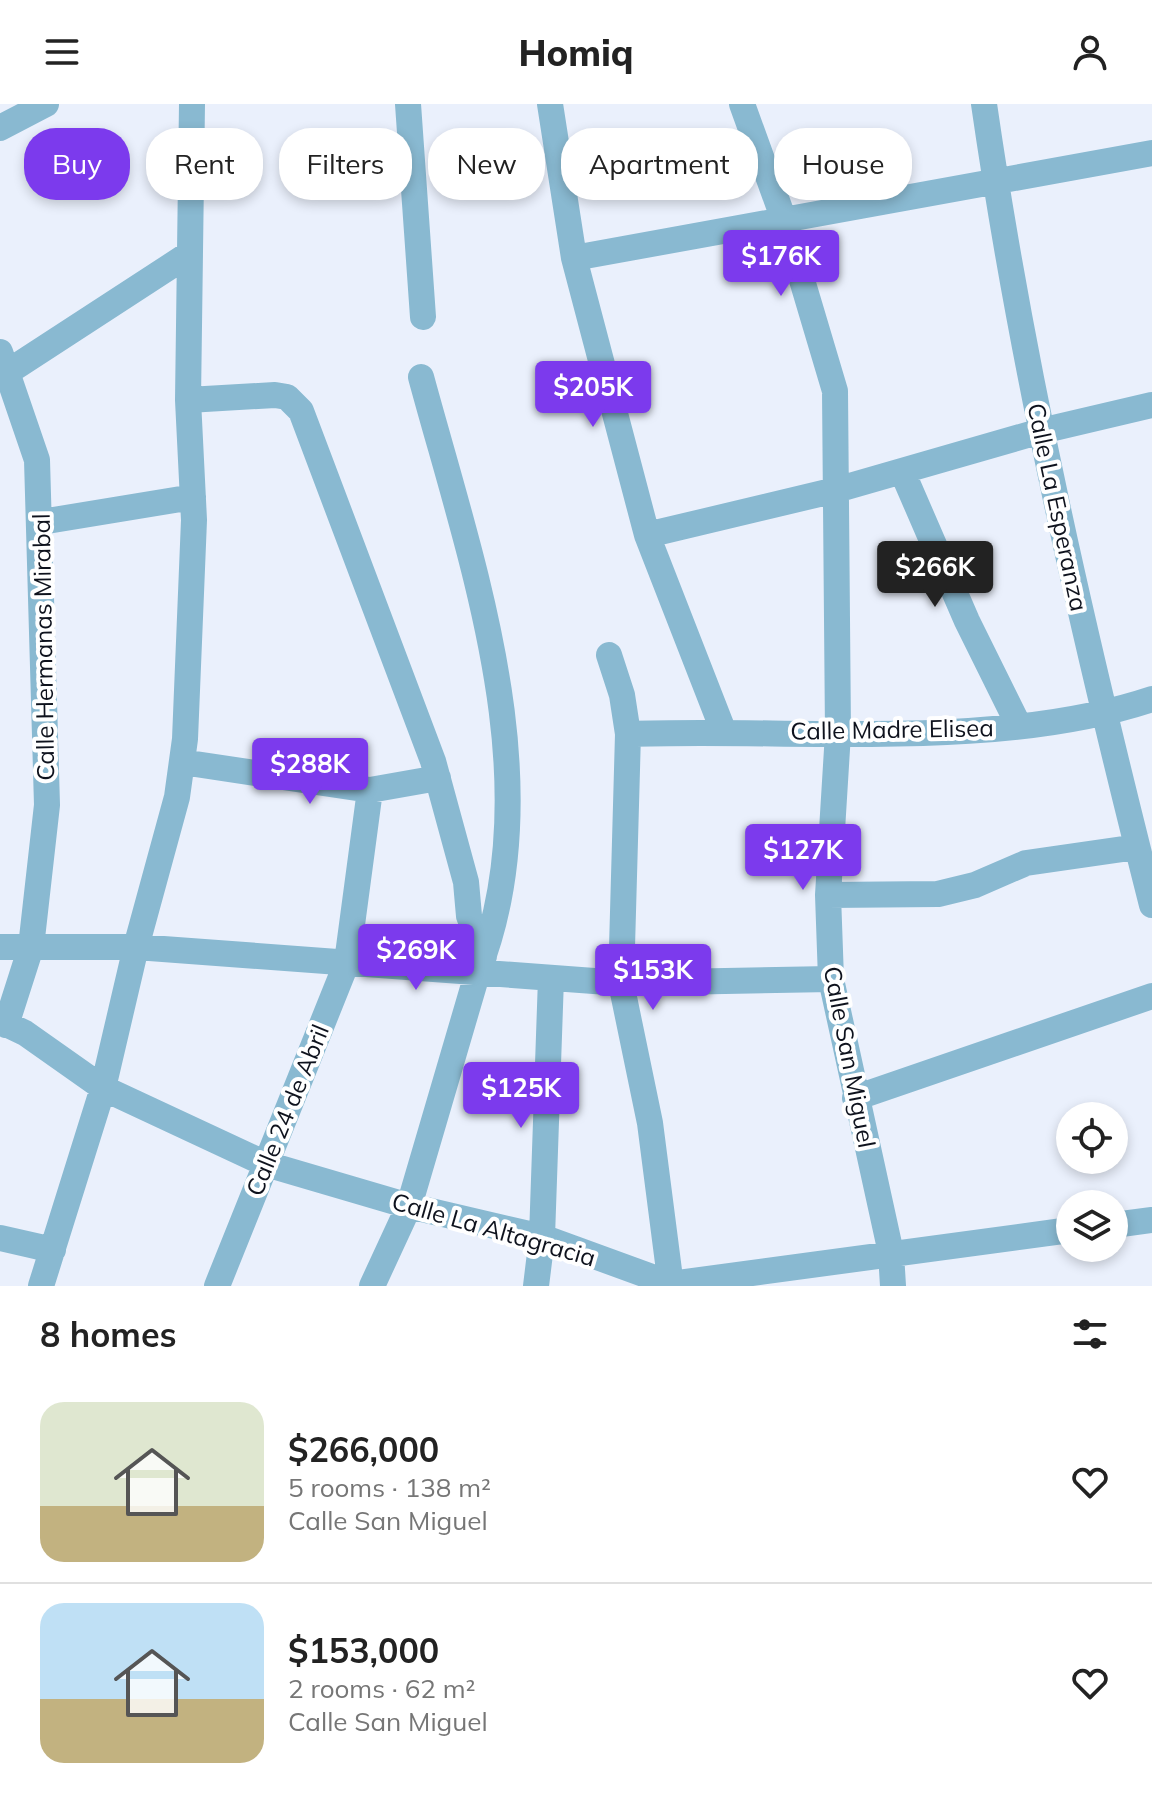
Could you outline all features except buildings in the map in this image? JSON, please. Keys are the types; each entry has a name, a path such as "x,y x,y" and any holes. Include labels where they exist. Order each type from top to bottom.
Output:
{"street":[{"path":"0,128 46,104"},
{"path":"41,1286 103,1088 136,947 177,797 182,762 193,497 188,400 192,104"},
{"path":"408,104 423,317"},
{"path":"550,104 574,258 647,535 723,730"},
{"name":"Calle San Miguel","path":"742,104 785,223 835,391 838,733 828,895 831,979 891,1253 893,1286"},
{"name":"Calle La Esperanza","path":"984,104 995,182 1041,431 1104,715 1152,905"},
{"path":"574,258 785,223 1152,153"},
{"path":"3,367 189,254"},
{"name":"Calle Hermanas Mirabal","path":"3,367 37,460 47,805 31,947 3,1023"},
{"path":"372,1286 409,1206 500,906 508,823 507,742 476,581 421,377"},
{"path":"188,400 275,395 287,397 301,411 438,778 466,882 469,916 481,964"},
{"path":"647,535 836,490 1041,431 1152,405"},
{"path":"902,471 967,621 1018,724"},
{"path":"41,522 193,497"},
{"path":"609,655 622,695 628,734 621,983 650,1123 671,1285"},
{"name":"Calle Madre Elisea","path":"628,734 723,730 838,733 1018,724 1104,715 1152,699"},
{"path":"182,762 370,790 438,778"},
{"name":"Calle 24 de Abril","path":"217,1286 347,962 370,790"},
{"path":"828,895 938,894 975,885 1026,863 1137,847"},
{"path":"0,947 136,947 347,962 481,964 551,978 621,983 831,979"},
{"path":"536,1286 542,1237 551,978"},
{"path":"855,1098 1152,996"},
{"name":"Calle La Altagracia","path":"3,1023 25,1033 103,1088 266,1164 409,1206 542,1237 671,1285 1056,1232"},
{"path":"1128,1223 1152,1220"},
{"path":"0,1238 53,1250"}]}
